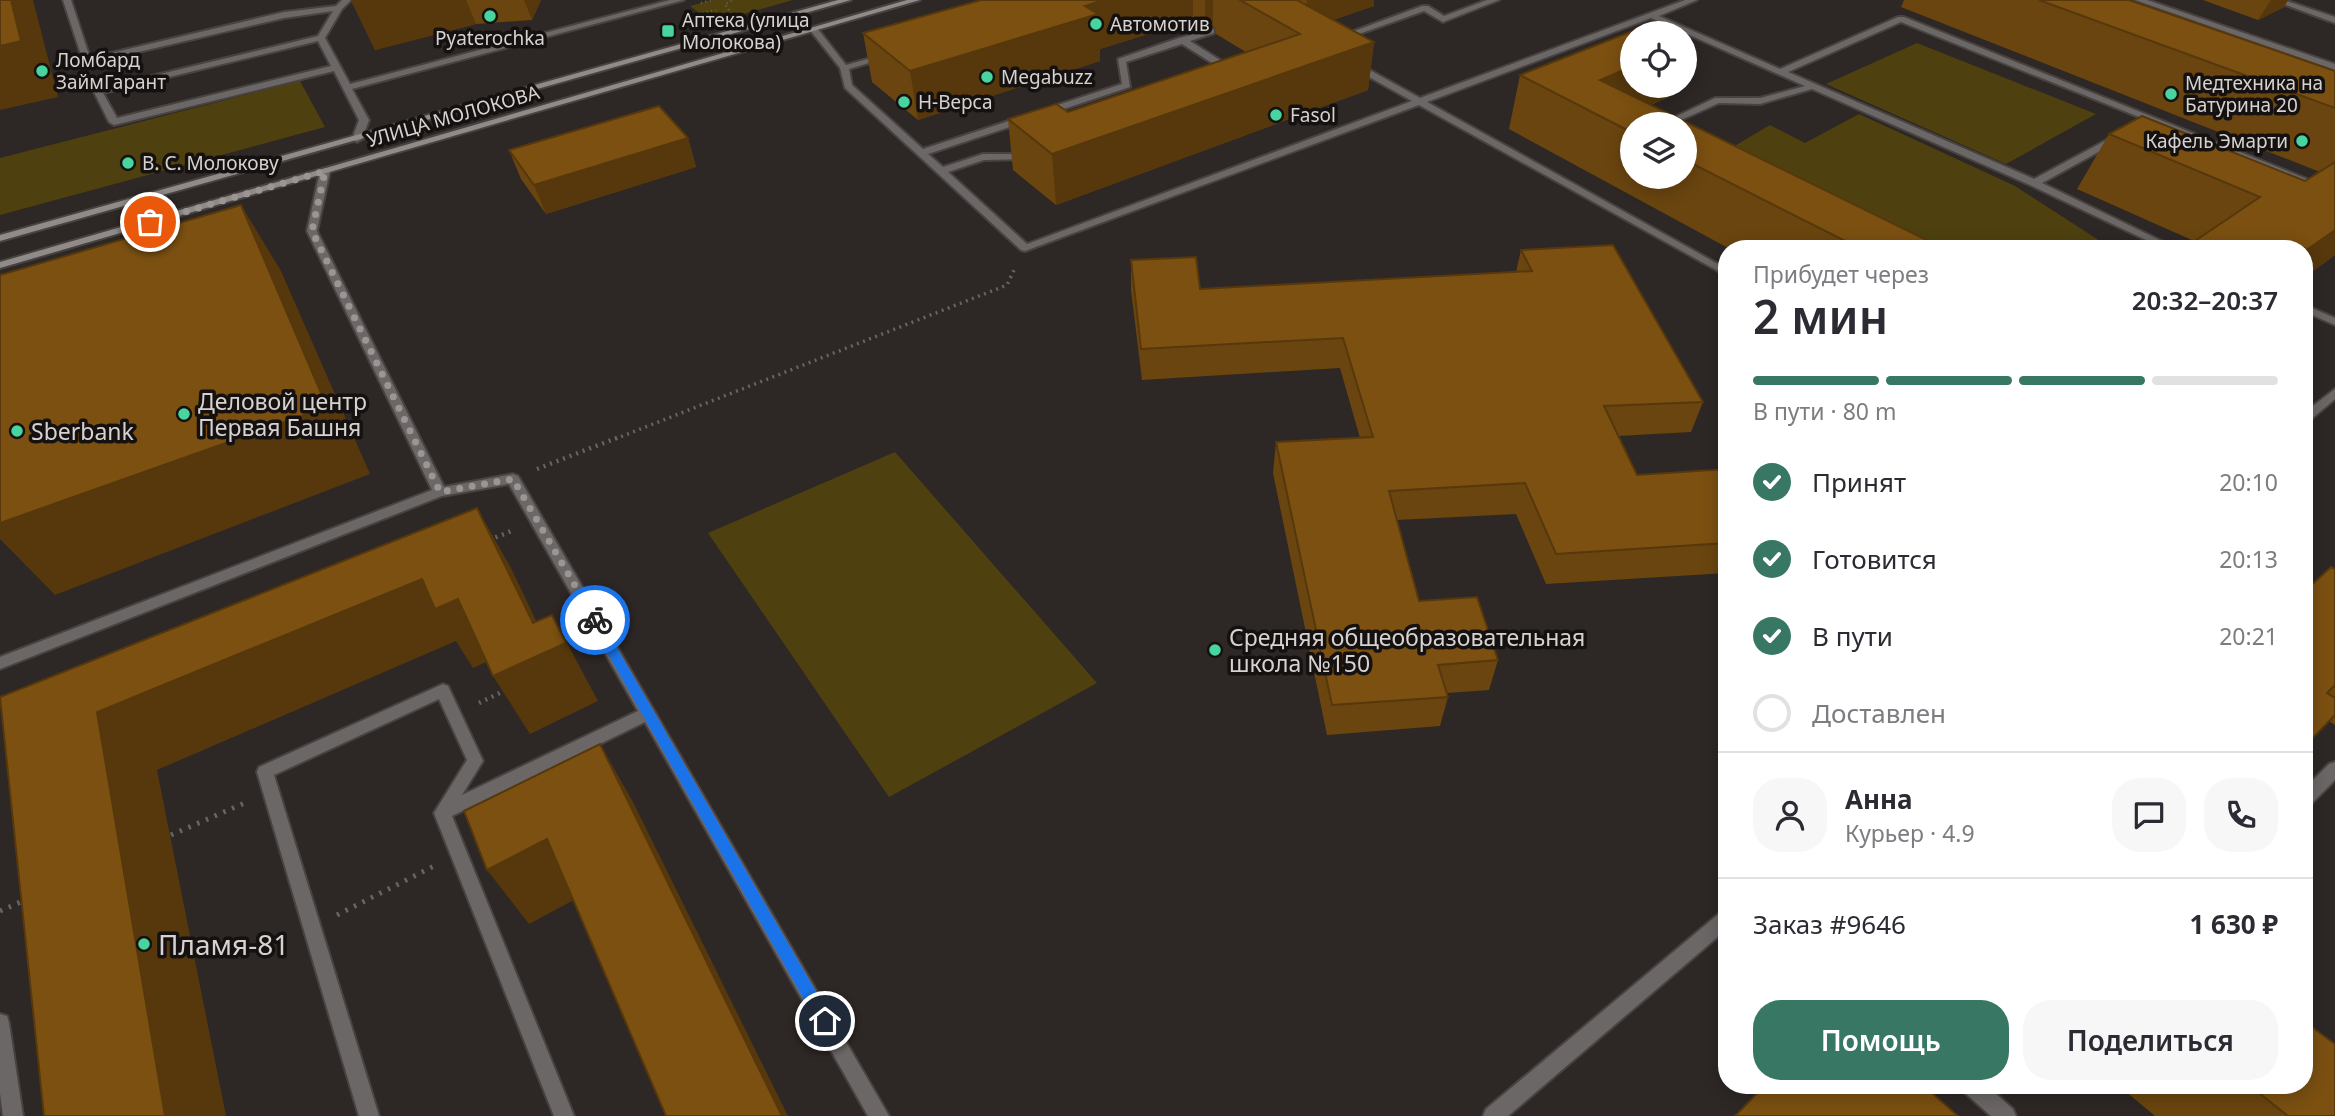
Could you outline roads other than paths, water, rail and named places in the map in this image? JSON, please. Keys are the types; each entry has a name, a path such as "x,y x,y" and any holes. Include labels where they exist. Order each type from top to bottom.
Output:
{"main road":[{"name":"УЛИЦА МОЛОКОВА","path":"0,238 847,0"},
{"name":"УЛИЦА МОЛОКОВА","path":"0,265 916,0"}],"lane":[{"path":"67,0 89,65 284,15 339,8"},
{"path":"334,68 114,122 98,90 321,38 347,0"},
{"path":"346,88 680,0"},
{"path":"1330,41 1425,8 1443,19 1495,0"},
{"path":"814,30 844,68 848,86 1025,248 1693,0"},
{"path":"2139,0 2335,67"},
{"path":"2276,0 2335,20"},
{"path":"1653,16 2034,183 2154,240"},
{"path":"1780,72 1901,19 2307,181 2286,194"},
{"path":"923,152 1127,85 1121,61 1211,31"},
{"path":"321,38 334,68 364,120 357,139"},
{"path":"1182,40 1245,80"},
{"path":"844,68 897,52"},
{"path":"1351,64 1718,268"},
{"path":"1692,112 1718,100 1760,101 1814,86"},
{"path":"2142,125 2153,119"},
{"path":"2034,183 2131,131"},
{"path":"2098,148 2110,153"},
{"path":"942,171 983,157 1032,156 1045,152"},
{"path":"325,171 312,231 440,492"},
{"path":"2313,312 2335,322"},
{"path":"2313,411 2335,393"},
{"path":"0,663 440,492 513,479 879,1116"},
{"path":"369,1116 265,772 443,690 475,761 442,813"},
{"path":"442,813 649,713"},
{"path":"2313,792 2335,769"},
{"path":"442,813 564,1116"},
{"path":"1493,1116 1718,926"},
{"path":"0,1023 13,1116"},
{"path":"1980,1094 2006,1116"}],"place":[{"name":"Pyaterochka","path":"490,16"},
{"name":"Автомотив","path":"1096,24"},
{"name":"Аптека (улица Молокова)","path":"668,31"},
{"name":"Ломбард ЗаймГарант","path":"42,71"},
{"name":"Megabuzz","path":"987,77"},
{"name":"Медтехника на Батурина 20","path":"2171,94"},
{"name":"Н-Верса","path":"904,102"},
{"name":"Fasol","path":"1276,115"},
{"name":"Кафель Эмарти","path":"2302,141"},
{"name":"В. С. Молокову","path":"128,163"},
{"name":"Деловой центр Первая Башня","path":"184,414"},
{"name":"Sberbank","path":"17,431"},
{"name":"Средняя общеобразовательная школа №150","path":"1215,650"},
{"name":"Пламя-81","path":"144,944"}]}
